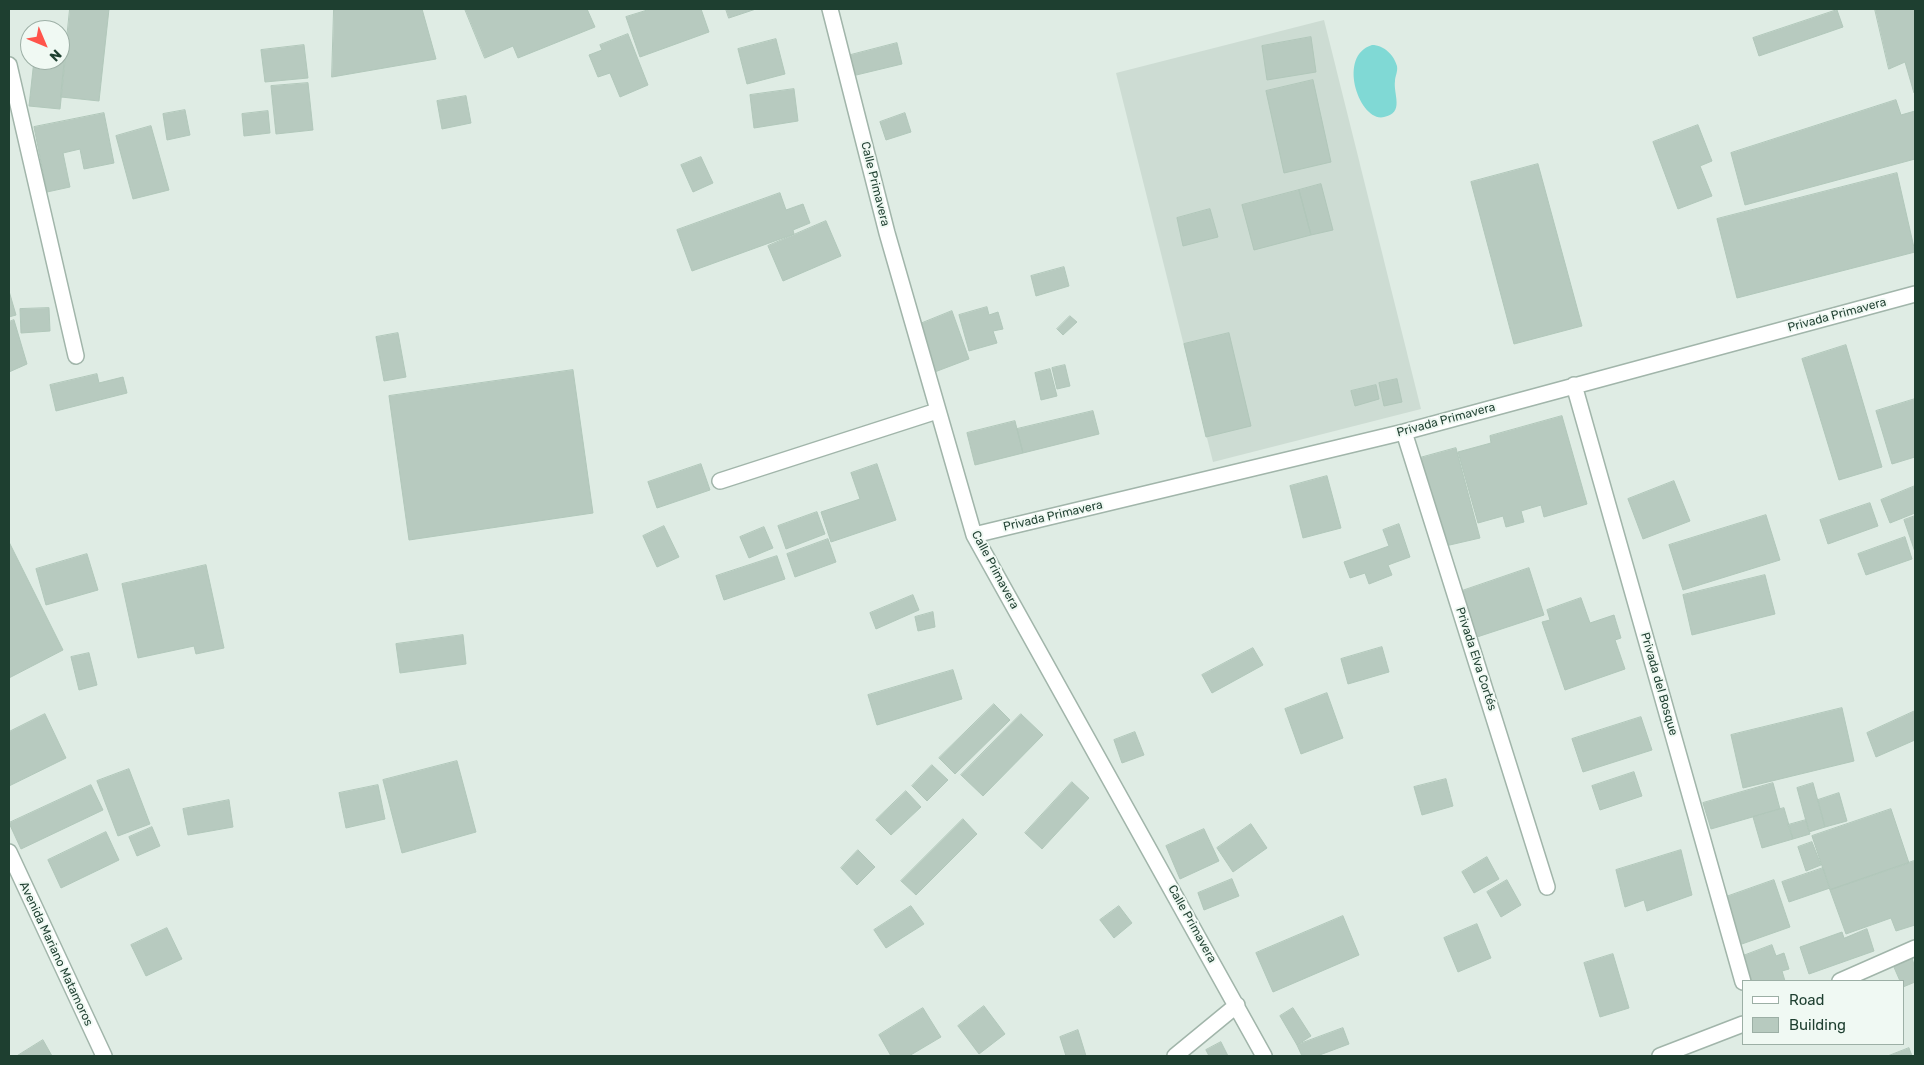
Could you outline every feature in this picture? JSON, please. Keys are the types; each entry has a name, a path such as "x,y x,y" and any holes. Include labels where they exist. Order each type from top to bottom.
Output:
{"street":[{"name":"Calle Primavera","path":"830,9 887,233 974,535 1264,1056"},
{"path":"9,65 76,356"},
{"name":"Privada Primavera","path":"974,535 1404,432 1915,294"},
{"name":"Privada del Bosque","path":"1574,385 1742,980"},
{"path":"720,481 937,411"},
{"name":"Privada Elva Cortés","path":"1404,432 1548,887"},
{"name":"Avenida Mariano Matamoros","path":"9,852 104,1056"},
{"path":"1842,980 1915,948"},
{"path":"1175,1056 1237,1005"},
{"path":"1660,1056 1742,1024"}],"shaded area":[{"path":"1324,20 1421,409 1213,462 1116,73"}],"water":[{"path":"1372,45 1388,51 1394,58 1397,66 1395,79 1396,107 1394,112 1384,117 1375,116 1367,110 1360,100 1355,87 1355,62 1361,51"}],"building":[{"path":"70,9 109,9 99,101 61,97 64,70 70,70"},
{"path":"334,9 422,9 436,59 332,77"},
{"path":"465,9 587,9 595,27 518,58 513,46 485,58"},
{"path":"651,9 701,9 709,32 640,57 626,17"},
{"path":"726,9 756,9 729,18"},
{"path":"1875,9 1915,9 1914,93 1905,62 1889,69"},
{"path":"1837,10 1843,27 1759,56 1753,38"},
{"path":"628,34 648,85 620,97 610,73 598,77 589,55 602,50 600,45"},
{"path":"1311,37 1316,72 1267,80 1262,46"},
{"path":"776,39 785,74 747,84 738,49"},
{"path":"897,43 902,64 848,77 843,57"},
{"path":"304,45 308,78 265,82 261,50"},
{"path":"33,70 64,70 60,109 29,106"},
{"path":"1313,80 1331,162 1284,173 1266,91"},
{"path":"308,83 313,130 276,134 271,86"},
{"path":"794,89 798,121 754,128 750,95"},
{"path":"466,96 471,123 442,129 437,101"},
{"path":"1896,100 1901,115 1915,111 1915,159 1745,205 1731,153"},
{"path":"185,110 190,135 167,140 163,114"},
{"path":"268,111 270,133 244,136 242,114"},
{"path":"104,113 114,163 84,169 80,149 63,153 70,187 47,192 34,127"},
{"path":"905,113 911,132 886,140 880,122"},
{"path":"1698,125 1712,161 1700,166 1712,196 1678,209 1653,142"},
{"path":"151,126 169,190 133,199 116,136"},
{"path":"701,157 713,183 693,192 681,165"},
{"path":"1538,164 1582,326 1514,344 1471,182"},
{"path":"1897,173 1915,252 1737,298 1717,219"},
{"path":"1321,184 1333,230 1311,235 1299,190"},
{"path":"1299,190 1311,235 1254,250 1242,205"},
{"path":"780,193 786,210 803,204 810,223 793,230 794,234 692,271 677,230"},
{"path":"1210,209 1218,237 1183,246 1177,218"},
{"path":"826,221 841,256 783,281 768,246"},
{"path":"1064,267 1069,286 1036,296 1031,276"},
{"path":"9,291 16,315 9,317"},
{"path":"987,307 989,315 998,312 1003,329 993,331 997,343 969,351 959,315"},
{"path":"49,308 50,331 21,333 20,309"},
{"path":"952,311 969,359 932,373 915,326"},
{"path":"1070,316 1077,322 1063,335 1057,329"},
{"path":"14,320 27,364 9,372 9,322"},
{"path":"398,333 406,377 384,381 376,337"},
{"path":"1229,333 1251,426 1206,437 1184,344"},
{"path":"1846,345 1882,467 1839,480 1802,359"},
{"path":"1065,365 1070,386 1057,389 1052,368"},
{"path":"1050,369 1057,396 1041,400 1035,373"},
{"path":"573,370 593,513 409,540 389,396"},
{"path":"97,374 99,383 123,377 127,393 56,411 50,385"},
{"path":"1397,379 1402,402 1384,406 1379,383"},
{"path":"1376,385 1379,399 1355,406 1351,391"},
{"path":"1915,399 1915,457 1892,464 1876,411"},
{"path":"1093,411 1099,434 1023,453 1017,429"},
{"path":"1562,416 1587,504 1544,517 1541,505 1521,511 1524,522 1506,527 1503,516 1478,523 1458,452 1491,443 1490,436"},
{"path":"1015,421 1023,453 975,465 967,433"},
{"path":"1456,448 1480,538 1441,547 1416,459"},
{"path":"701,464 710,490 657,508 648,482"},
{"path":"877,464 896,520 831,542 821,512 860,499 851,473"},
{"path":"1327,476 1341,528 1303,538 1290,486"},
{"path":"1674,481 1690,521 1643,539 1628,499"},
{"path":"1915,486 1915,513 1890,523 1881,500"},
{"path":"1870,503 1878,526 1828,544 1820,520"},
{"path":"817,512 825,534 786,549 778,526"},
{"path":"1766,515 1780,560 1683,590 1669,545"},
{"path":"1915,516 1915,552 1904,520"},
{"path":"1399,524 1410,557 1388,565 1392,575 1369,584 1365,573 1350,578 1344,562 1389,546 1383,530"},
{"path":"664,526 679,557 657,567 643,536"},
{"path":"764,527 773,548 749,558 740,537"},
{"path":"1905,537 1912,559 1866,575 1858,554"},
{"path":"828,539 836,562 795,577 787,554"},
{"path":"9,542 63,650 9,678"},
{"path":"87,554 98,590 46,605 36,569"},
{"path":"777,556 785,579 724,600 716,576"},
{"path":"206,565 224,648 196,654 194,646 138,658 122,584"},
{"path":"1529,568 1544,615 1474,638 1459,592"},
{"path":"1765,575 1775,614 1692,635 1683,595"},
{"path":"913,595 919,610 876,629 870,613"},
{"path":"1581,598 1590,623 1614,615 1621,638 1615,640 1625,669 1565,690 1542,622 1550,620 1547,610"},
{"path":"933,612 935,627 918,631 915,617"},
{"path":"463,635 466,664 400,673 396,644"},
{"path":"1382,647 1389,672 1348,684 1341,659"},
{"path":"1253,648 1263,665 1212,693 1202,675"},
{"path":"89,653 97,685 79,690 71,657"},
{"path":"953,670 962,699 877,725 868,695"},
{"path":"1327,693 1343,738 1301,754 1285,709"},
{"path":"994,704 1010,720 955,774 939,758"},
{"path":"1842,708 1854,761 1743,788 1731,735"},
{"path":"1915,711 1915,740 1876,757 1867,733"},
{"path":"45,714 66,758 9,786 9,732"},
{"path":"1021,714 1043,735 983,796 961,775"},
{"path":"1641,717 1652,750 1583,772 1572,739"},
{"path":"1135,732 1144,755 1122,763 1114,740"},
{"path":"457,761 476,832 402,853 383,780"},
{"path":"932,765 948,780 927,801 912,786"},
{"path":"129,769 150,824 118,836 97,781"},
{"path":"1634,772 1642,796 1600,810 1592,786"},
{"path":"1446,779 1453,806 1422,815 1414,787"},
{"path":"1072,782 1089,798 1042,849 1025,833"},
{"path":"1773,783 1780,809 1711,829 1703,803"},
{"path":"1813,783 1825,827 1809,832 1797,788"},
{"path":"91,785 103,810 21,849 9,823"},
{"path":"378,785 385,819 346,828 339,793"},
{"path":"906,791 921,807 891,835 876,820"},
{"path":"1839,793 1847,821 1825,827 1818,800"},
{"path":"229,800 233,827 188,835 183,809"},
{"path":"1784,808 1793,839 1762,848 1753,817"},
{"path":"1891,809 1909,863 1830,890 1812,836"},
{"path":"963,819 977,834 916,895 901,881"},
{"path":"1806,820 1810,834 1793,839 1788,825"},
{"path":"1251,824 1267,848 1233,872 1217,848"},
{"path":"152,827 160,846 137,856 129,837"},
{"path":"1204,829 1219,861 1180,879 1166,846"},
{"path":"106,832 119,860 61,888 48,860"},
{"path":"1812,842 1821,865 1806,871 1798,847"},
{"path":"858,850 875,867 857,885 841,868"},
{"path":"1681,850 1692,895 1647,911 1644,900 1625,907 1616,870"},
{"path":"1487,857 1499,879 1474,893 1462,872"},
{"path":"1914,861 1915,925 1896,931 1891,918 1846,934 1830,890"},
{"path":"1823,868 1830,888 1789,902 1782,882"},
{"path":"1232,879 1239,896 1204,910 1198,893"},
{"path":"1507,880 1521,905 1501,917 1487,892"},
{"path":"1774,880 1790,927 1739,945 1723,898"},
{"path":"911,906 924,924 886,948 874,930"},
{"path":"1119,906 1132,923 1114,938 1100,920"},
{"path":"1343,916 1359,955 1273,992 1256,953"},
{"path":"1477,924 1491,958 1458,972 1444,938"},
{"path":"167,928 182,959 146,976 131,945"},
{"path":"1867,929 1874,951 1809,974 1800,947 1842,932 1844,938"},
{"path":"1772,945 1776,956 1784,953 1789,969 1782,971 1785,980 1752,980 1743,956"},
{"path":"1613,954 1629,1008 1600,1017 1584,963"},
{"path":"1912,958 1915,968 1915,982 1904,987 1904,980 1900,980 1893,965"},
{"path":"984,1006 1005,1034 979,1054 958,1026"},
{"path":"923,1008 941,1037 909,1056 891,1056 879,1035"},
{"path":"1293,1008 1311,1036 1297,1045 1280,1016"},
{"path":"1343,1028 1349,1044 1317,1056 1302,1056 1297,1045"},
{"path":"1078,1030 1086,1056 1066,1056 1060,1037"},
{"path":"43,1040 52,1056 17,1056"},
{"path":"1221,1042 1228,1056 1209,1056 1206,1050"},
{"path":"1909,1048 1912,1056 1888,1056"}]}
